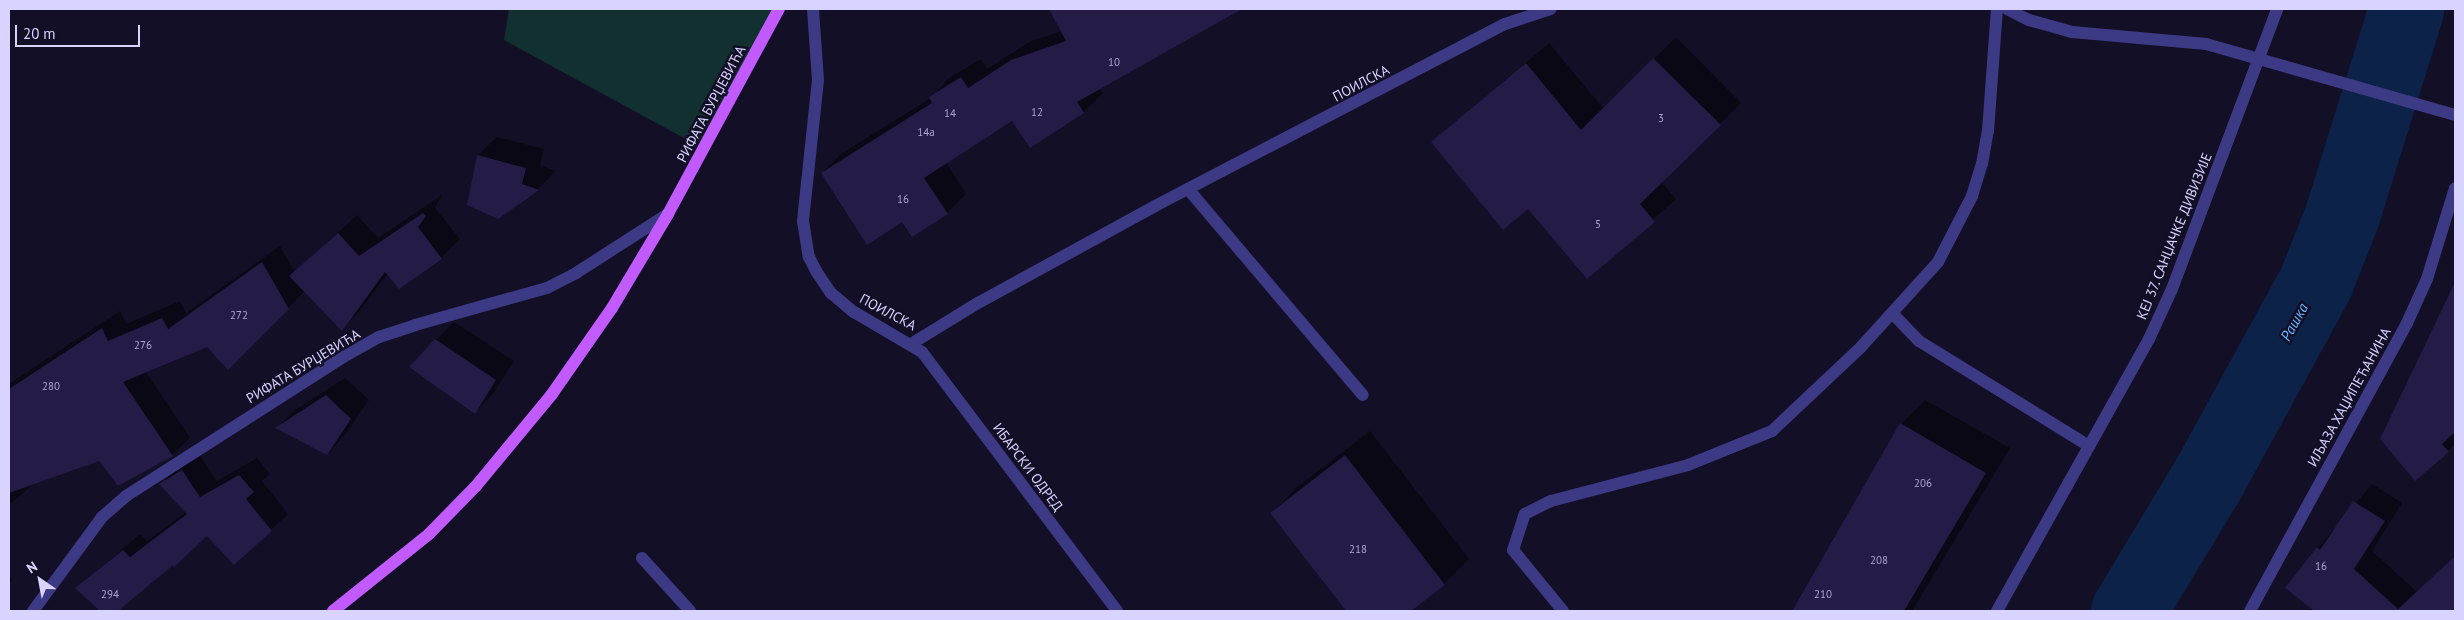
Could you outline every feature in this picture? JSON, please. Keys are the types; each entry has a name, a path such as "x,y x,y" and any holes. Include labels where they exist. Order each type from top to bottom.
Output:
{"main road":[{"name":"РИФАТА БУРЏЕВИЋА","path":"333,611 429,534 514,443 587,346 668,214 779,9"}],"street":[{"name":"ПОИЛСКА","path":"813,9 818,80 803,221 809,257 823,283 843,303 911,344 1052,262 1188,189 1505,24 1551,9"},
{"path":"1563,611 1513,550 1525,514 1551,501 1688,465 1772,431 1892,313 1938,262 1972,196 1988,131 1997,9"},
{"path":"2007,9 2029,20 2072,32 2176,40 2260,58 2450,115"},
{"name":"КЕЈ 37. САНЏАЧКЕ ДИВИЗИЈЕ","path":"1997,611 2148,339 2172,289 2277,9"},
{"name":"ИЉАЗА ХАЏИПЕЋАНИНА","path":"2250,611 2406,323 2427,280 2455,188"},
{"path":"1188,189 1363,395"},
{"name":"РИФАТА БУРЏЕВИЋА","path":"34,611 102,517 126,496 335,362 379,338 546,288 576,273 668,214"},
{"path":"1892,313 1919,341 2089,446"},
{"name":"ИБАРСКИ ОДРЕД","path":"911,344 933,364 1117,611"},
{"path":"642,558 690,611"}],"green space":[{"path":"509,9 779,9 704,149 504,40"}],"building":[{"path":"1049,9 1242,9 1077,102 1084,113 1030,148 1012,121 924,178 948,214 912,237 902,222 867,245 821,173 932,103 929,97 961,77 968,88 1011,60 1066,41"},
{"path":"1653,58 1721,125 1640,204 1655,222 1587,279 1528,209 1503,230 1431,142 1526,63 1581,130"},
{"path":"477,155 526,168 522,184 539,190 498,219 467,205"},
{"path":"423,213 426,216 418,227 442,259 399,289 385,272 342,331 289,276 338,233 359,256"},
{"path":"262,262 289,309 228,370 207,347 123,382 173,456 118,486 99,461 9,493 9,389 102,328 108,341 162,318 168,329"},
{"path":"2455,282 2455,432 2442,444 2449,452 2415,481 2380,439"},
{"path":"435,339 496,380 475,414 409,367"},
{"path":"326,395 351,419 327,455 275,428"},
{"path":"1900,423 1986,473 1904,611 1792,611"},
{"path":"1345,455 1445,585 1411,611 1346,611 1270,513"},
{"path":"182,470 200,497 239,475 254,492 246,499 272,531 234,565 207,536 174,567 173,565 118,611 100,611 75,588 123,550 130,557 187,514 159,484"},
{"path":"2353,501 2385,521 2354,569 2398,609 2455,556 2455,611 2314,611 2285,588 2317,547 2320,550"}],"waterway":[{"name":"Рашка","path":"2128,611 2210,475 2316,281 2342,215 2406,9"}]}
